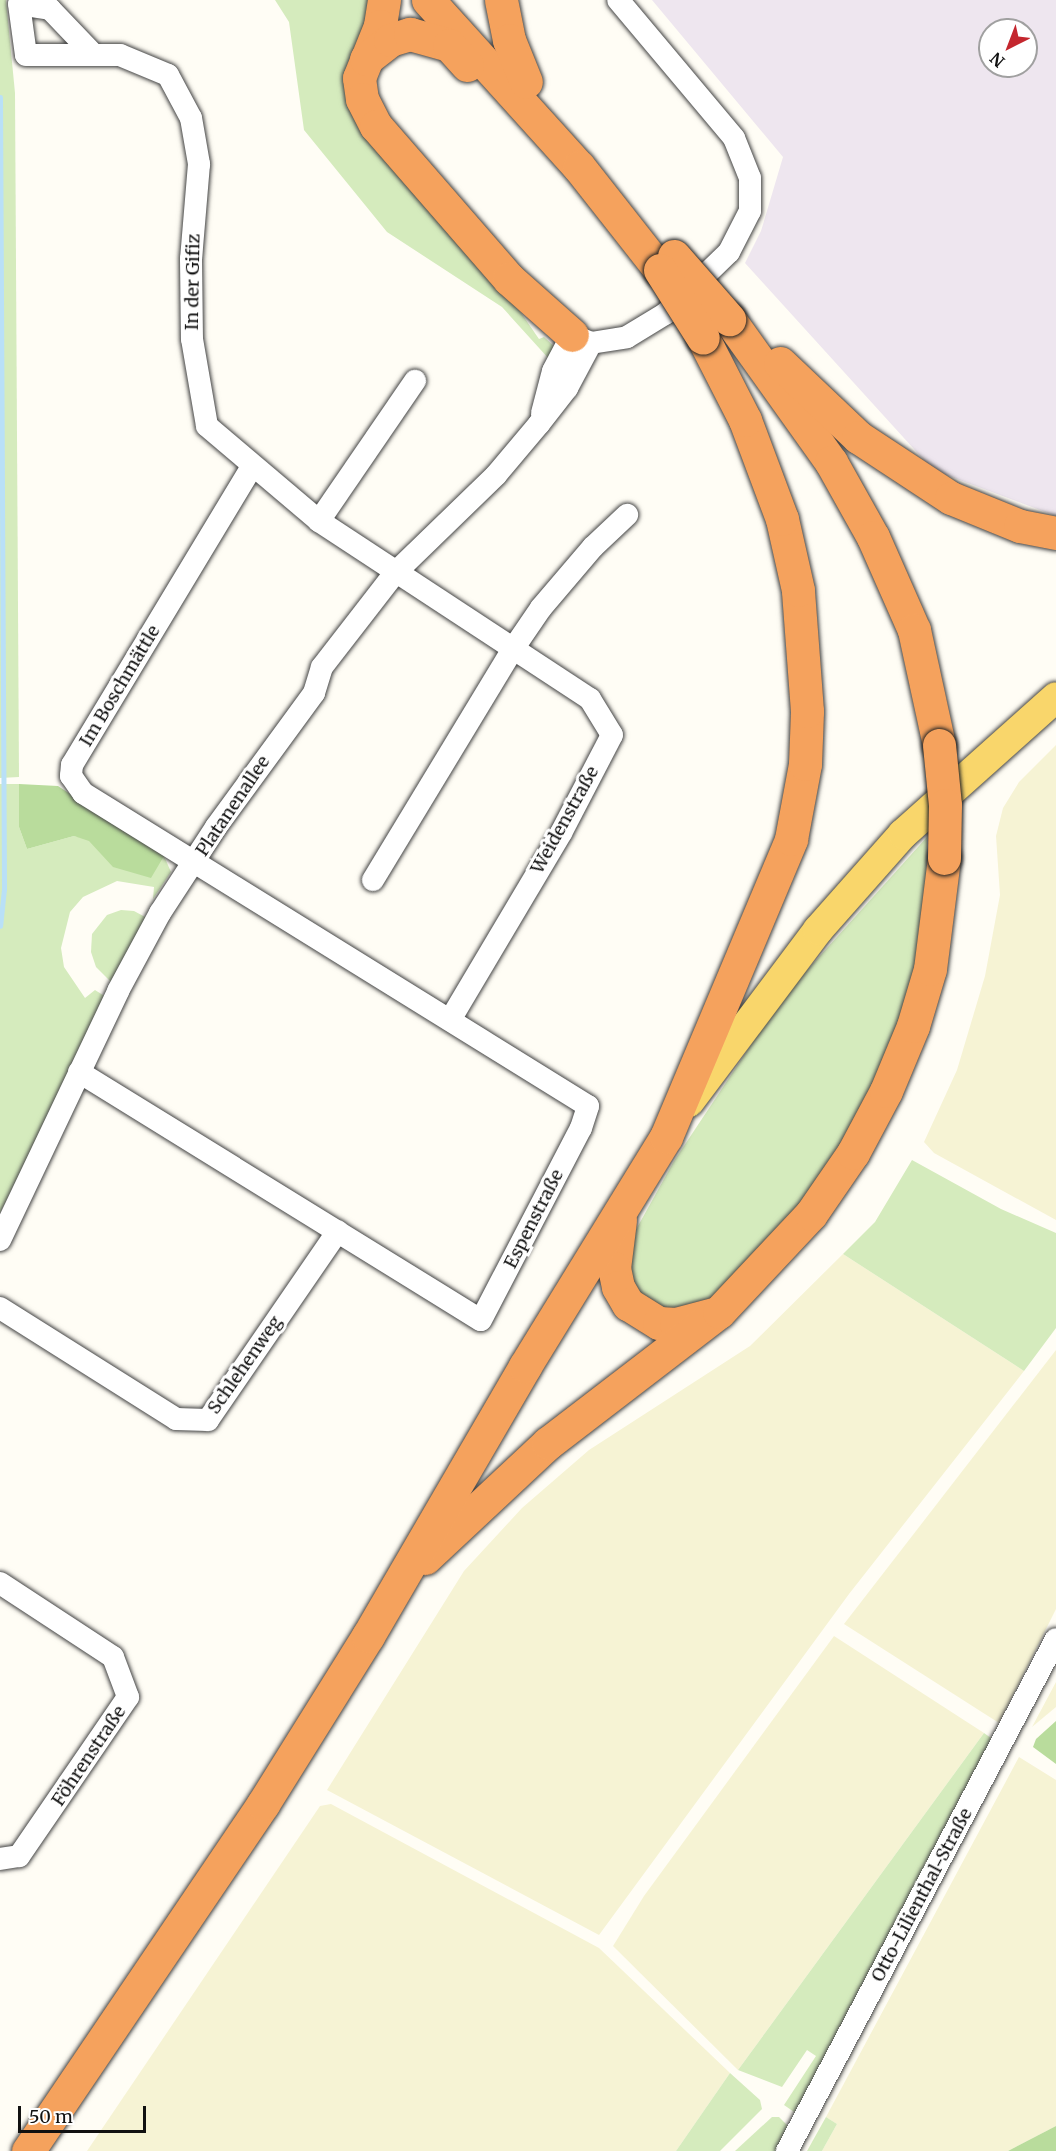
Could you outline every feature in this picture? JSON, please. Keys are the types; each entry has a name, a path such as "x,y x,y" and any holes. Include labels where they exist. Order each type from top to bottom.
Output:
{"highway":[{"path":"384,0 380,26 359,78 362,99 376,126 509,279 582,339"},
{"path":"428,0 579,167 615,202 667,263 729,319 762,343 858,437 942,492 1020,526 1056,533"},
{"path":"453,0 607,173 615,202"},
{"path":"501,0 509,40 526,82"},
{"path":"366,59 390,40 410,34 449,45 555,160 615,202"},
{"path":"28,2151 263,1804 402,1579 525,1366 666,1137 791,839 805,764 806,664 798,590 782,519 745,420 667,263"},
{"path":"402,1579 548,1443 719,1312 811,1214 853,1153 886,1090 913,1026 930,969 944,858 945,805 939,745 914,630 873,537 831,462 729,319"},
{"path":"622,1209 614,1268 618,1287 628,1304 659,1323 676,1324 719,1312"}],"main road":[{"path":"666,1137 726,1050 826,921 903,834 1056,697"}],"street":[{"path":"582,339 627,337 665,314 729,252 750,211 750,178 734,138 618,0"},
{"name":"In der Gifiz","path":"94,55 120,55 168,75 191,118 199,164 191,259 192,339 207,426 252,467 319,521 395,573"},
{"name":"Platanenallee","path":"0,1240 79,1072 155,923 195,861 239,793 314,693 322,667 395,573 496,475 539,424 553,371 582,339"},
{"path":"319,521 415,381"},
{"name":"Im Boschmättle","path":"195,861 83,793 71,776 72,765 252,467"},
{"path":"373,880 513,649 541,608 627,515"},
{"name":"Weidenstraße","path":"395,573 590,699 612,735 561,832 450,1020"},
{"name":"Espenstraße","path":"79,1072 481,1320 581,1128 588,1106 195,861"},
{"name":"Schlehenweg","path":"0,1308 176,1419 207,1420 338,1232"},
{"name":"Föhrenstraße","path":"0,1583 113,1657 129,1697 19,1856 0,1859"},
{"name":"Otto-Lilienthal-Straße","path":"787,2151 1056,1639"}],"shaded area":[{"path":"652,0 1056,0 1056,516 933,470 745,263 761,231 783,157"},
{"path":"1056,745 1056,1220 934,1153 924,1142 957,1070 985,976 1000,895 996,836 1003,808 1019,782"},
{"path":"843,1254 1024,1371 849,1594 599,1935 327,1790 464,1571 522,1508 589,1450 750,1346"},
{"path":"1056,1350 1056,1609 999,1723 844,1624"},
{"path":"834,1636 984,1733 738,2070 613,1946 644,1896"},
{"path":"1056,1682 1056,1707 1032,1727"},
{"path":"1019,1757 1056,1780 1056,2126 1008,2151 822,2151 837,2124 826,2117"},
{"path":"331,1804 599,1948 730,2073 676,2151 87,2151 320,1806"}],"green space":[{"path":"0,0 6,0 15,93 19,777 0,778"},
{"path":"275,0 374,0 350,65 539,339 544,337 556,348 549,359 502,307 387,232 304,130 289,22"},
{"path":"0,784 19,784 19,827 27,849 74,836 164,856 171,872 153,899 154,887 117,881 83,897 70,912 61,948 64,967 85,998 95,990 106,997 0,1213"},
{"path":"19,784 58,786 164,856 151,878 113,867 89,841 74,836 27,849 19,827"},
{"path":"927,837 926,887 917,956 896,1042 856,1125 800,1214 721,1292 678,1318 635,1302 623,1253 674,1161 782,998"},
{"path":"121,910 134,911 147,918 113,984 96,967 91,952 92,934 107,915"},
{"path":"912,1160 1001,1209 1056,1233 1056,1328 1024,1371 843,1254 875,1222"},
{"path":"1056,1721 1056,1764 1033,1747 1036,1739"},
{"path":"984,1733 991,1738 983,1758 797,2114 784,2105 816,2056 807,2050 782,2087 738,2070"},
{"path":"730,2073 760,2100 762,2109 720,2151 676,2151"},
{"path":"772,2117 779,2117 788,2126 776,2151 735,2151"},
{"path":"826,2117 837,2124 822,2151 807,2151"},
{"path":"1056,2126 1056,2151 1008,2151"}],"waterway":[{"path":"0,97 4,889 0,926"}]}
